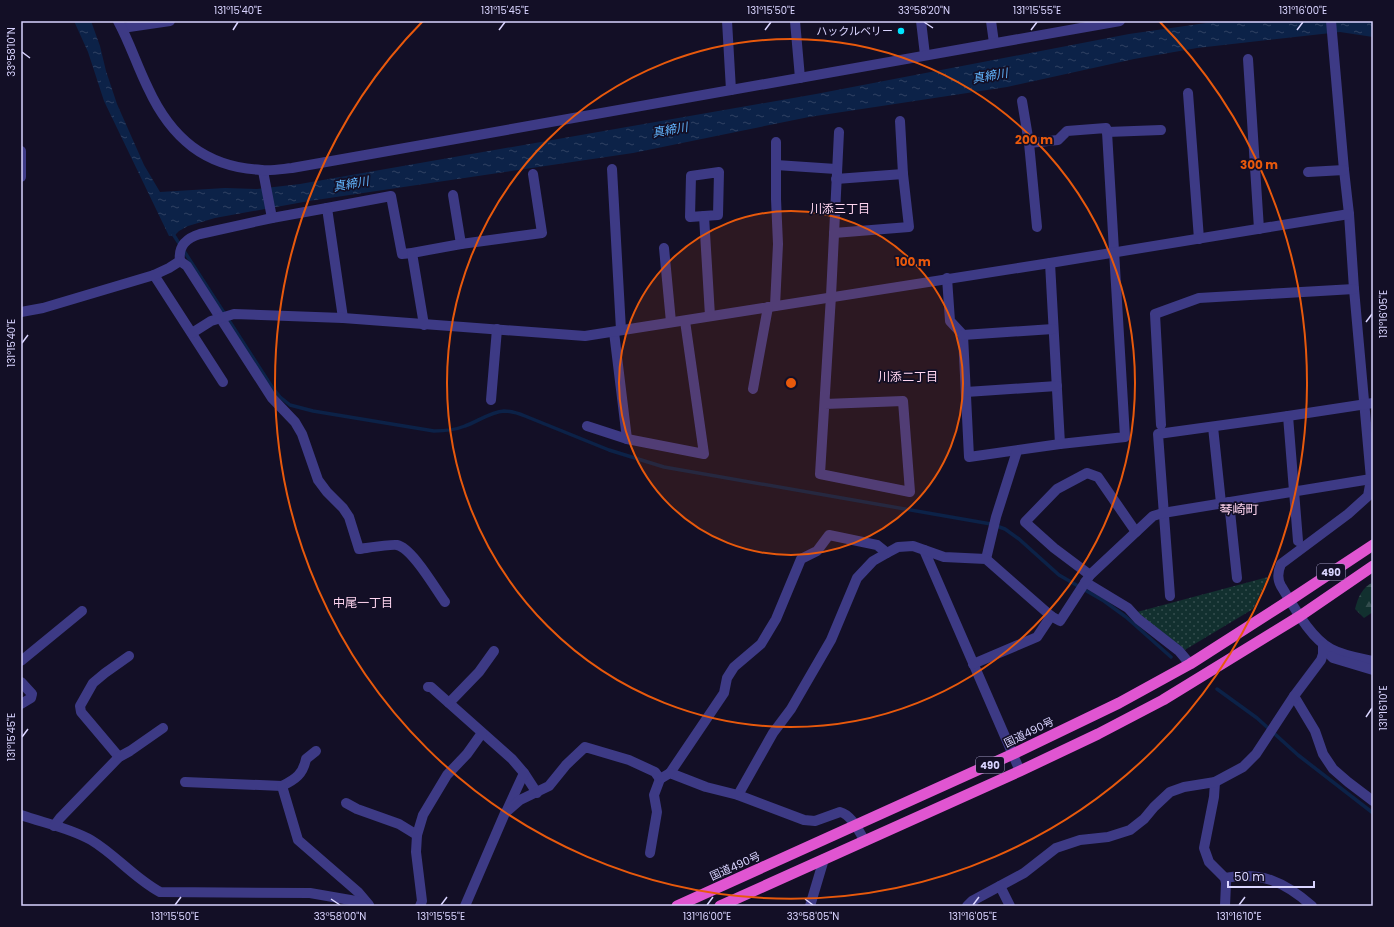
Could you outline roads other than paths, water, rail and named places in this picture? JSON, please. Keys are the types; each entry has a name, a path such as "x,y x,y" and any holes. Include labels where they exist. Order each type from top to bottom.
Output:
{"highway":[{"name":"国道490号","path":"677,906 1013,754 1119,703 1190,664 1373,545"},
{"name":"490","path":"720,906 1020,771 1098,734 1163,700 1300,616 1373,566"}],"street":[{"path":"170,21 120,25 161,114 177,134 193,147 211,158 227,165 245,169 263,170 292,168 1120,21"},
{"path":"727,21 731,90"},
{"path":"795,21 800,78"},
{"path":"921,21 925,55"},
{"path":"991,21 994,43"},
{"path":"1331,21 1349,214 1354,289 1369,404 1371,479 1368,496 1348,514 1281,564 1278,571 1279,583 1311,632 1323,644 1333,658 1373,670"},
{"path":"1248,59 1259,229"},
{"path":"1188,93 1199,239"},
{"path":"1022,101 1029,143 1037,227"},
{"path":"834,233 909,227 903,174 900,121"},
{"path":"947,278 950,321 963,335 969,457 1060,444 1125,437 1106,128 1067,131 1058,140 1029,143"},
{"path":"1106,132 1162,130"},
{"path":"825,404 903,401 910,492 820,474 839,132"},
{"path":"753,389 772,306 778,244 776,142"},
{"path":"21,151 21,176"},
{"path":"776,165 836,174 903,174"},
{"path":"612,169 617,331 626,439"},
{"path":"263,170 271,216"},
{"path":"1308,172 1344,170"},
{"path":"719,172 718,215 704,216 690,217 691,176 719,172"},
{"path":"21,312 44,308 154,275 169,268 179,257 184,243 190,237 271,216 327,208 391,196 402,254 542,233 533,174"},
{"path":"453,195 461,244"},
{"path":"327,208 343,318"},
{"path":"192,333 211,321 234,314 343,318 585,336 685,321 831,296 1113,253 1349,214"},
{"path":"704,216 710,316"},
{"path":"664,248 671,322"},
{"path":"412,253 424,325"},
{"path":"179,257 187,266 272,398 296,422 302,434 318,480 349,517 359,548 396,544 405,548 417,562 445,602"},
{"path":"1050,263 1060,444"},
{"path":"154,275 223,382"},
{"path":"1161,425 1155,314 1199,298 1354,289"},
{"path":"587,426 626,439 704,454 685,321"},
{"path":"963,335 1053,329"},
{"path":"491,400 497,330"},
{"path":"966,392 1057,386"},
{"path":"1170,596 1158,434 1369,404"},
{"path":"1288,416 1298,541"},
{"path":"1213,427 1237,578"},
{"path":"986,558 996,517 1017,451"},
{"path":"1136,532 1098,477 1087,473 1057,489 1025,522 1088,578 1128,608 1138,619 1178,651 1190,664"},
{"path":"738,795 773,733 791,709 831,640 857,578 873,561 898,547 913,546 944,557 986,558 1051,616 1060,621 1088,578 1153,516 1163,513 1371,479"},
{"path":"650,854 657,812 654,795 660,779 670,773 724,693 727,678 734,667 761,644 765,638 776,619 801,558 817,550 829,535 877,545 887,553"},
{"path":"924,550 1020,771"},
{"path":"21,661 82,611"},
{"path":"973,664 1038,638 1051,616"},
{"path":"1323,644 1338,652 1373,661"},
{"path":"967,906 972,901 1024,873 1056,848 1080,840 1108,837 1130,830 1144,820 1154,806 1170,792 1184,787 1215,782 1243,767 1256,754 1294,696 1321,660 1323,654 1323,644"},
{"path":"449,703 479,672 494,650"},
{"path":"119,757 81,712 80,706 94,683 129,656"},
{"path":"21,682 32,694 31,698 21,704"},
{"path":"428,686 431,687 512,759 524,772 537,793"},
{"path":"1294,696 1315,731 1323,754 1333,769 1373,801"},
{"path":"54,826 119,757 163,728"},
{"path":"420,906 422,901 416,852 417,835 423,815 447,775 467,754 482,733"},
{"path":"505,813 520,800 549,786 566,765 585,747 629,760 655,772 660,779"},
{"path":"185,782 282,786 296,779 304,767 306,759 316,751"},
{"path":"465,906 524,772"},
{"path":"670,773 706,787 738,795 810,821 820,820 840,812 844,813 865,841"},
{"path":"1215,782 1214,796 1204,848 1209,862 1224,878 1226,883 1225,906"},
{"path":"282,786 298,840 358,892 370,906"},
{"path":"346,802 357,809 399,824 417,835"},
{"path":"21,815 90,839 104,848 150,887 160,892 310,893 356,901 370,906"},
{"path":"810,906 824,859"},
{"path":"1224,878 1235,876 1252,876 1271,879 1299,895 1312,906"},
{"path":"1000,886 1010,906"}],"water":[{"name":"真締川","path":"74,21 91,21 117,104 144,165 160,192 225,188 257,189 300,184 816,94 1129,34 1220,21 1373,21 1373,37 1340,32 1197,48 1134,59 1007,87 809,117 633,153 309,201 215,218 188,226 174,236 169,236 104,101 88,52"}],"waterway":[{"path":"173,234 272,387 280,397 290,405 313,411 434,431 450,430 461,427 499,412 512,412 609,450 664,467 991,524 1005,529 1019,539 1059,575 1104,601 1126,617 1171,657"},
{"path":"1217,689 1257,718 1298,755 1373,813"}],"place":[{"name":"ハックルベリー","path":"901,31"}],"district":[{"name":"川添三丁目","path":"840,209"},
{"name":"川添二丁目","path":"908,377"},
{"name":"琴崎町","path":"1239,509"},
{"name":"中尾一丁目","path":"363,603"}]}
